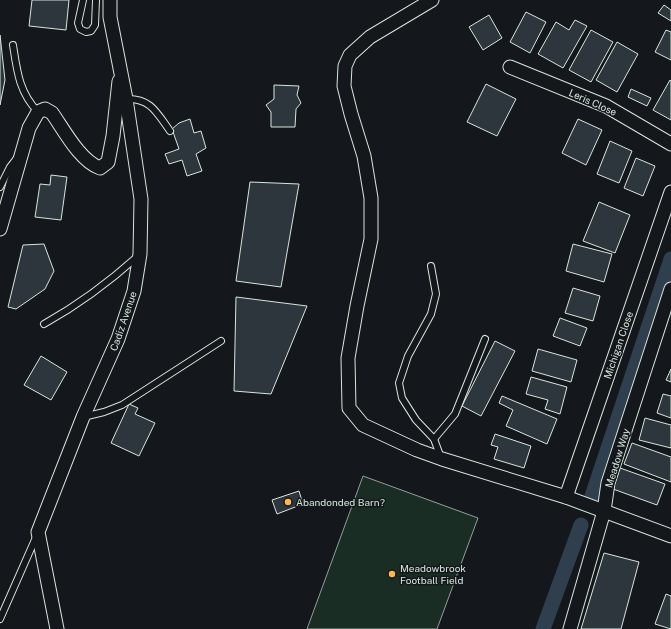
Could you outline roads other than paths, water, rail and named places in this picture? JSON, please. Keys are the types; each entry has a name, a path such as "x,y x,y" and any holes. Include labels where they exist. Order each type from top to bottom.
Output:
{"street":[{"name":"Cadiz Avenue","path":"38,532 83,417 118,338 134,291 140,254 141,199 126,99 110,17 110,0"},
{"path":"432,0 370,37 350,55 345,66 344,86 364,156 371,198 371,239 348,358 349,408 363,425 442,460 566,498 671,536"},
{"name":"Leris Close","path":"510,67 606,106 671,144"},
{"path":"0,229 29,128 38,112 45,109 52,113 92,166 100,168 108,162 113,136 120,71"},
{"name":"Michigan Close","path":"566,498 671,192"},
{"name":"Meadow Way","path":"570,629 604,511 608,482 671,289"},
{"path":"38,532 57,629"}],"lane":[{"path":"83,0 78,24 80,29 86,32 91,31 95,25 96,0"},
{"path":"13,45 23,91 28,101 38,112"},
{"path":"126,99 137,98 146,102 157,111 170,131"},
{"path":"0,187 10,167 22,150"},
{"path":"44,324 99,290 140,254"},
{"path":"431,266 436,294 430,314 408,356 399,383 402,398 416,420 434,439 442,460"},
{"path":"434,439 455,414 486,339"},
{"path":"83,417 104,412 122,405 221,341"},
{"path":"0,618 38,532"}],"waterway":[{"path":"592,496 671,259"},
{"path":"543,629 581,525"}],"place":[{"name":"Abandonded Barn?","path":"288,502"},
{"name":"Meadowbrook Football Field","path":"392,574"}]}
